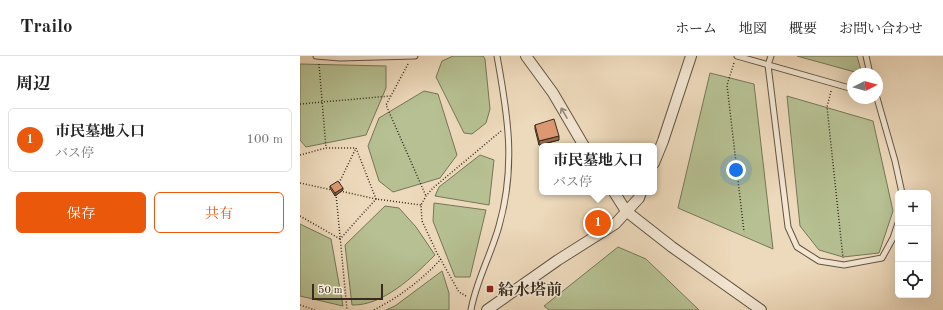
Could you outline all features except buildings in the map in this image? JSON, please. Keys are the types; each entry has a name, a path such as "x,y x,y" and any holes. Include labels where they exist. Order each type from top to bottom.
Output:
{"street":[{"path":"526,56 536,67 553,93 582,143"},
{"path":"657,156 692,56"},
{"path":"616,195 626,211 672,247 761,310"},
{"path":"487,310 615,224 639,198 640,195"}],"lane":[{"path":"317,56 340,58 415,56"},
{"path":"471,310 474,293 499,226 508,187 510,136 497,56"},
{"path":"737,56 847,87"},
{"path":"771,56 768,65 788,227 797,248 819,261 844,265 882,258 893,238 897,226"},
{"path":"866,56 869,68"},
{"path":"879,104 895,161 901,190"}],"path":[{"path":"317,56 326,148"},
{"path":"412,56 386,105 426,196"},
{"path":"734,63 727,85 744,232"},
{"path":"833,83 827,108 844,265"},
{"path":"300,104 390,96"},
{"path":"473,300 459,292 422,221 421,205 433,188 508,125"},
{"path":"300,155 326,148 356,148"},
{"path":"339,183 356,148"},
{"path":"356,148 376,199"},
{"path":"300,183 376,199 421,205"},
{"path":"336,190 347,310"},
{"path":"340,239 376,199"},
{"path":"300,216 340,239"},
{"path":"374,310 427,275 441,259"},
{"path":"300,305 315,310"}],"green space":[{"path":"453,56 483,56 485,59 490,109 486,123 472,134 464,133 436,77 442,61"},
{"path":"797,56 857,56 860,68 847,68 847,70"},
{"path":"300,64 386,66 386,88 366,135 306,147 300,140"},
{"path":"710,73 754,84 773,249 678,208"},
{"path":"424,91 438,94 457,155 440,178 393,192 379,181 368,146 379,118"},
{"path":"787,96 873,121 893,211 879,253 843,257 819,250 800,226"},
{"path":"480,155 494,160 489,205 435,196 439,187"},
{"path":"434,203 486,210 470,277 455,277 433,221"},
{"path":"385,206 399,208 416,227 435,255 418,272 386,295 375,301 352,305 345,245"},
{"path":"300,224 331,239 343,306 300,296"},
{"path":"618,247 646,259 699,310 549,310 544,306"},
{"path":"442,271 449,293 449,310 386,310 395,306"}],"place":[{"name":"市民墓地入口","path":"598,223"},
{"name":"給水塔前","path":"490,289"}]}
